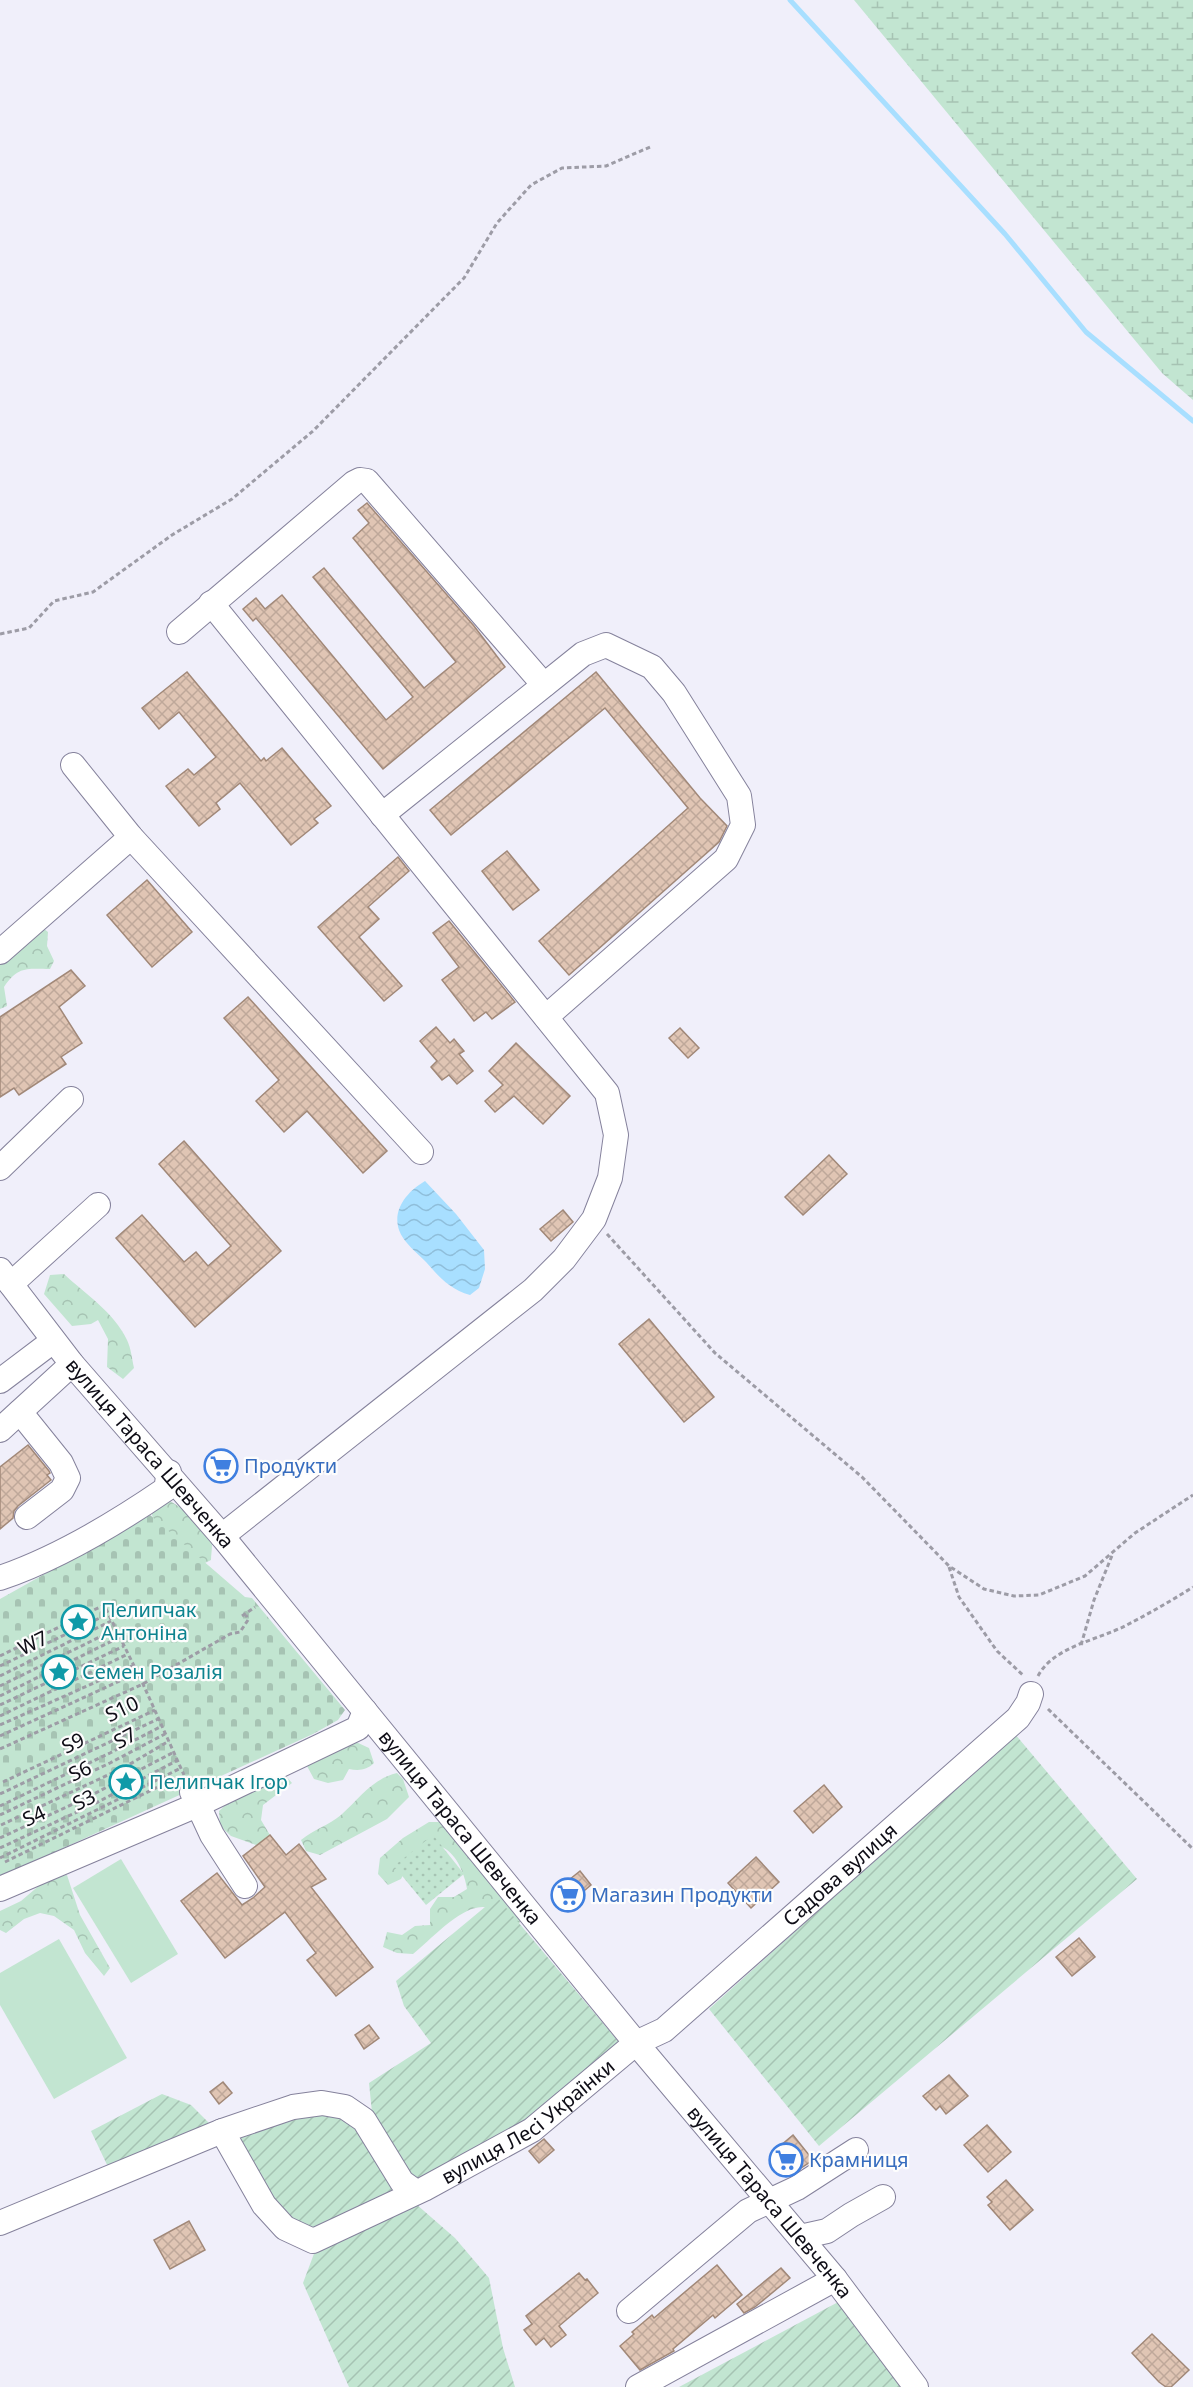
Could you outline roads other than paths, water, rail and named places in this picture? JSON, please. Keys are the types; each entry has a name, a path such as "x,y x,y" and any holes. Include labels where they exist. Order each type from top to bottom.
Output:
{"street":[{"path":"179,632 354,483 360,480 367,481 373,485 544,685"},
{"path":"212,603 607,1093 615,1135 610,1178 594,1219 564,1259 533,1290 222,1536"},
{"path":"382,815 583,654 606,645 652,667 674,693 739,796 743,825 726,859 546,1017"},
{"path":"73,765 131,837 421,1152"},
{"path":"0,952 131,837"},
{"path":"0,1168 71,1099"},
{"path":"5,1277 98,1205"},
{"name":"вулиця Тараса Шевченка","path":"5,1277 72,1364 222,1536 636,2043 835,2279 916,2387"},
{"path":"0,1381 53,1341"},
{"path":"0,1430 72,1364"},
{"path":"20,1412 61,1462 68,1478 62,1490 27,1517"},
{"path":"0,1578 59,1553 125,1516 166,1490 169,1473"},
{"name":"Садова вулиця","path":"636,2043 664,2030 1018,1718 1028,1703 1032,1690"},
{"path":"0,1889 191,1790 358,1728 365,1711"},
{"path":"191,1790 212,1836 245,1886"},
{"name":"вулиця Лесі Українки","path":"222,2131 264,2205 285,2228 313,2241 416,2192 531,2130 636,2043"},
{"path":"0,2223 222,2131 293,2107 322,2103 345,2107 364,2120 396,2174 402,2182 416,2192"},
{"path":"629,2311 748,2211 769,2199 797,2188 856,2150"},
{"path":"800,2237 827,2231 850,2214 883,2197"},
{"path":"638,2387 835,2279"}],"water":[{"path":"425,1181 456,1214 484,1250 485,1269 479,1288 470,1295 457,1290 441,1278 407,1243 399,1230 397,1222 403,1201"}],"waterway":[{"path":"790,0 1005,234 1086,332 1193,421"}],"place":[{"name":"Продукти","path":"221,1466"},
{"name":"Пелипчак Антоніна","path":"78,1622"},
{"name":"Семен Розалія","path":"59,1672"},
{"name":"Пелипчак Ігор","path":"126,1782"},
{"name":"Магазин Продукти","path":"568,1895"},
{"name":"Крамниця","path":"786,2160"}]}
